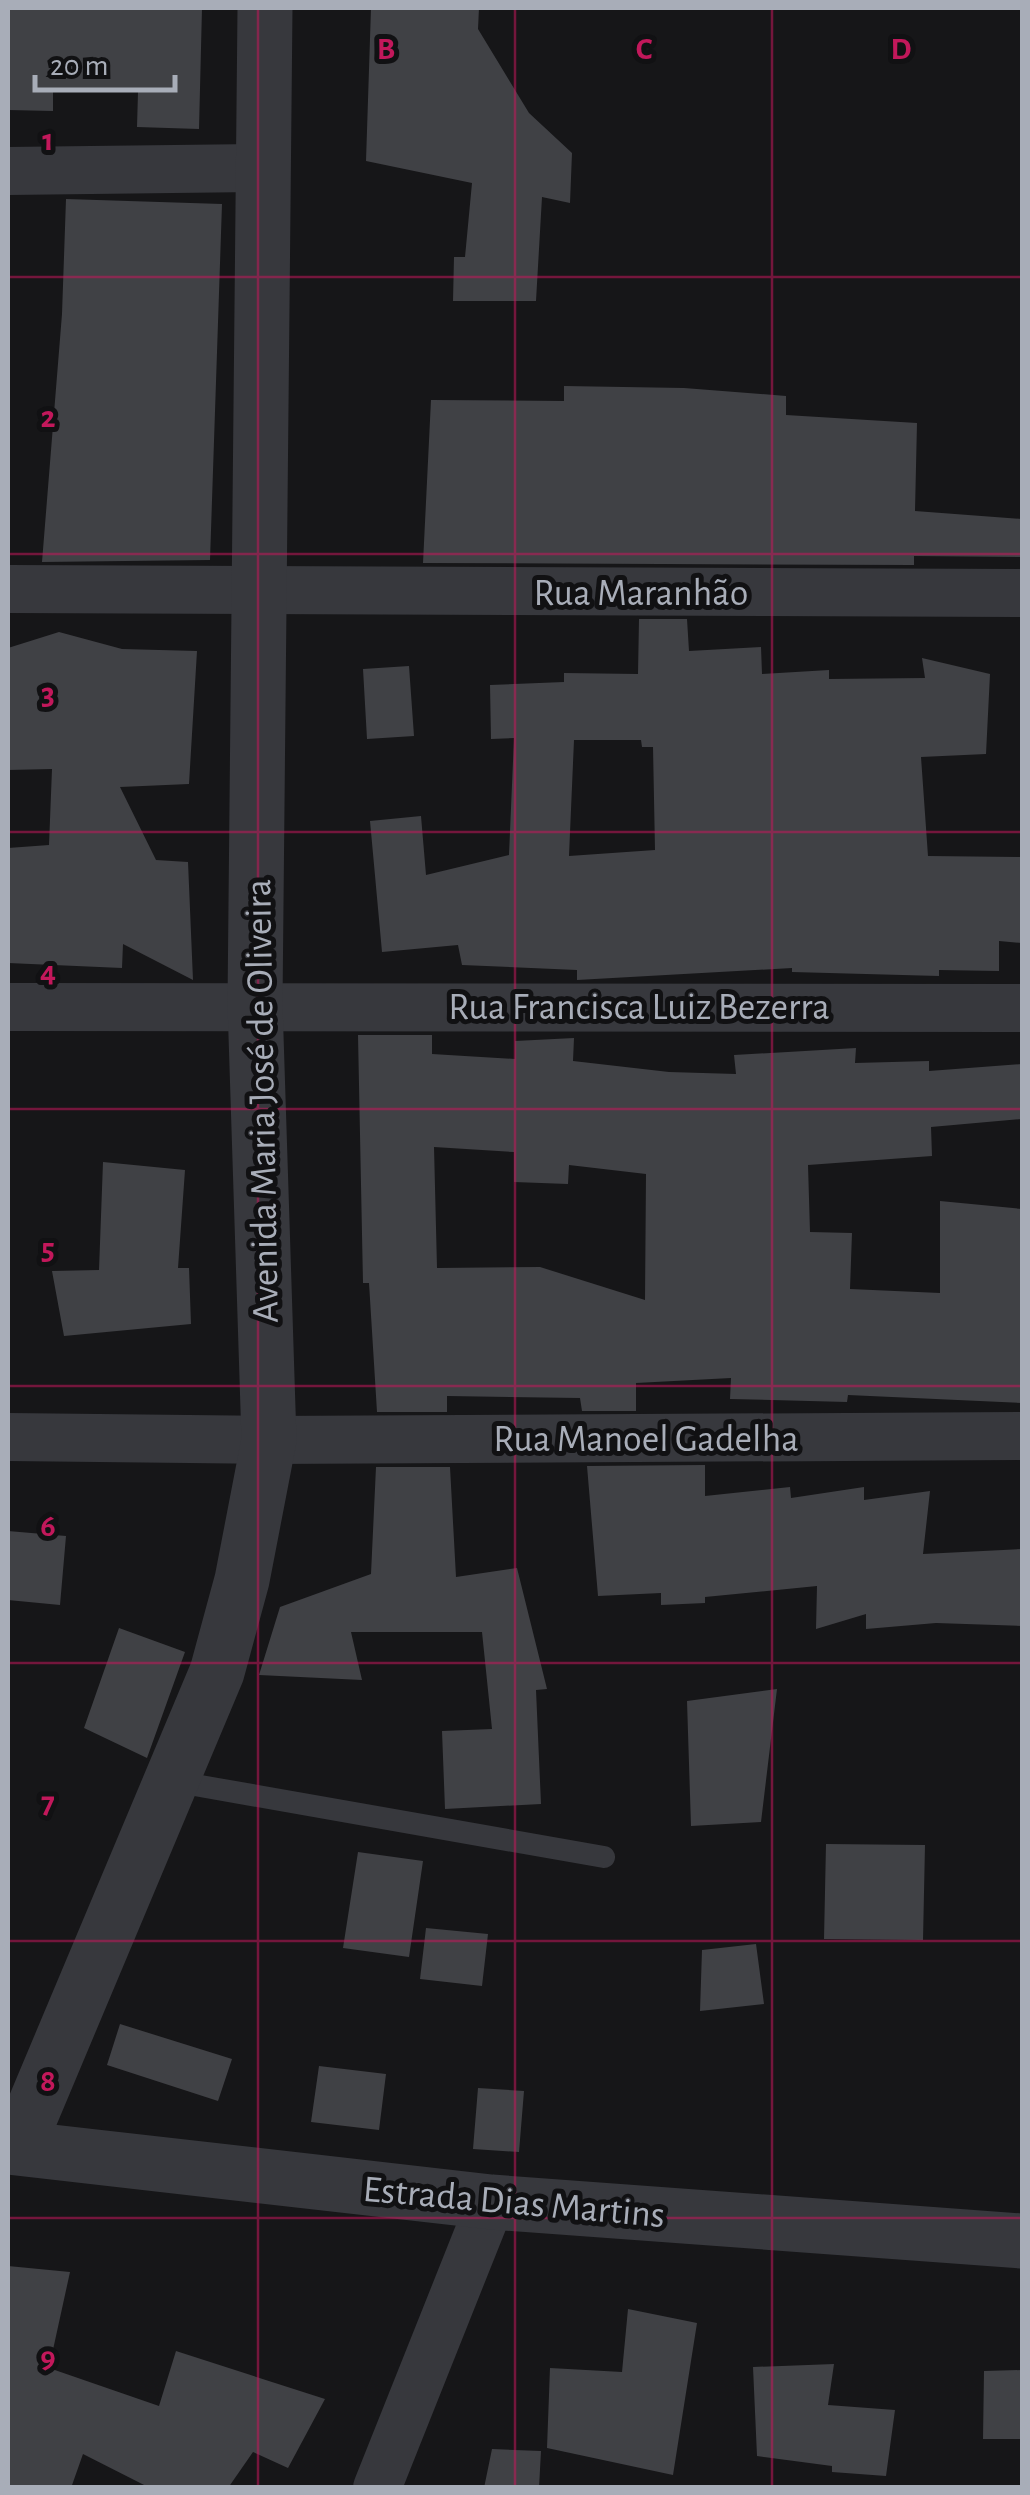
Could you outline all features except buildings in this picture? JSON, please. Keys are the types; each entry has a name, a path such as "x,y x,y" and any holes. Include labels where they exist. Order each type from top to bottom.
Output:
{"street":[{"name":"Avenida Maria José de Oliveira","path":"10,2157 217,1672 242,1580 269,1440 255,1004 265,8"},
{"path":"8,171 266,168"},
{"name":"Rua Maranhão","path":"8,590 1022,593"},
{"name":"Rua Francisca Luiz Bezerra","path":"8,1007 255,1004 1022,1008"},
{"name":"Rua Manoel Gadelha","path":"8,1437 269,1440 1022,1436"},
{"name":"Estrada Dias Martins","path":"10,2157 491,2202 1022,2242"},
{"path":"377,2488 491,2202"}],"lane":[{"path":"172,1781 604,1857"}]}
